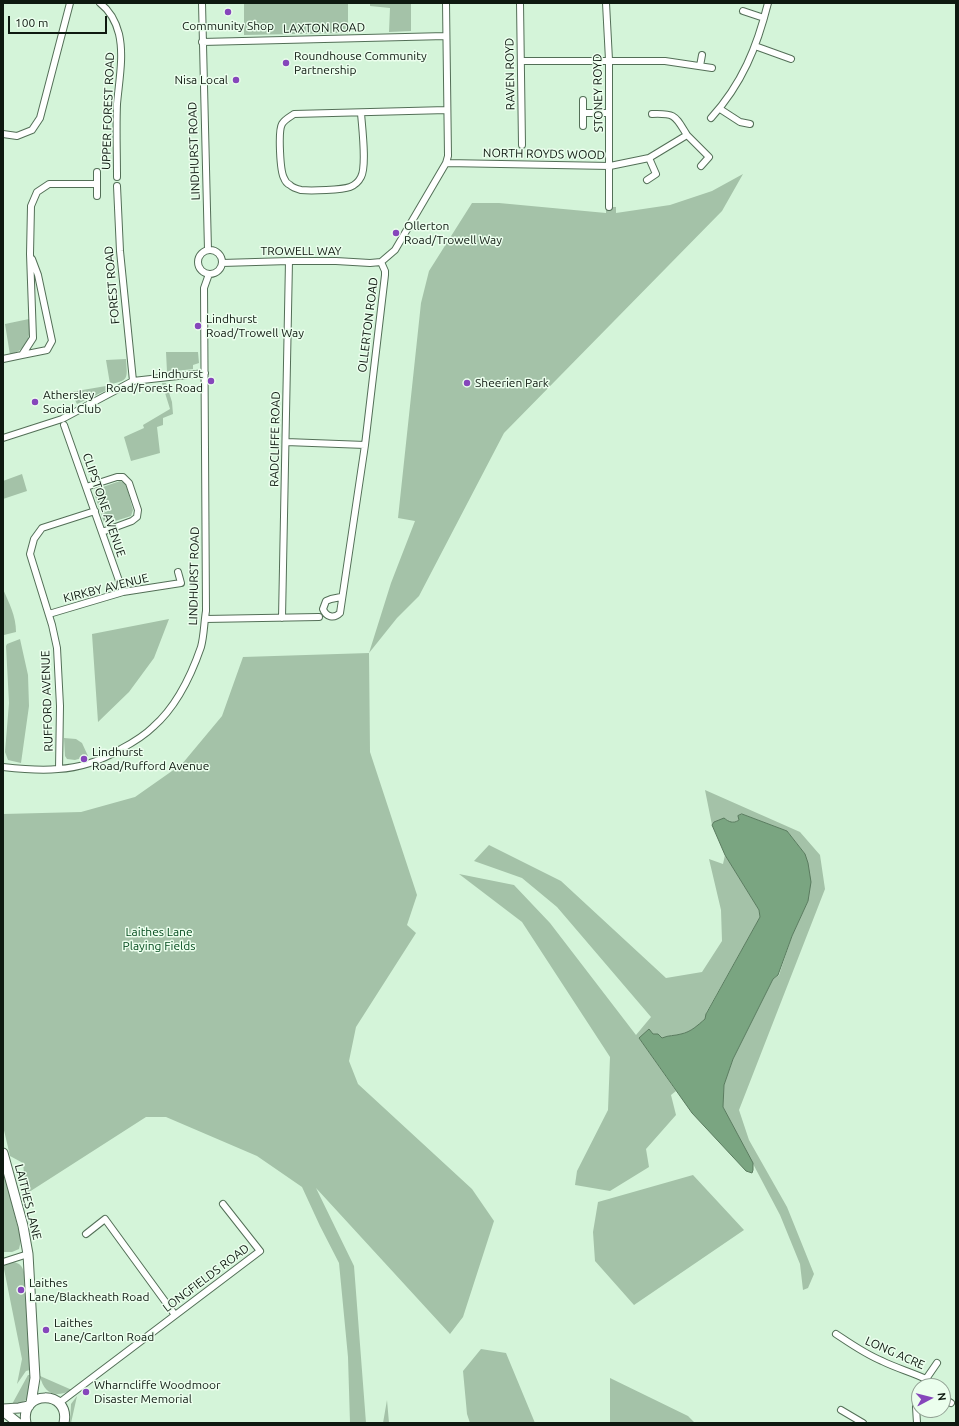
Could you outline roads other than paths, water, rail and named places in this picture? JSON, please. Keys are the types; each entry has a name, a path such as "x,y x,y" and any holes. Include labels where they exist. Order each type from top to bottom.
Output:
{"main road":[{"name":"LAITHES LANE","path":"3,1153 23,1226 28,1254 35,1378 30,1405 26,1415 26,1423"},
{"name":"LAITHES LANE","path":"35,1378 48,1398"},
{"path":"3,1410 19,1408 30,1405 41,1398 48,1398 59,1403 65,1413 64,1423"},
{"path":"3,1410 18,1423"}],"street":[{"path":"3,134 16,136 32,130 40,118 70,3"},
{"name":"UPPER FOREST ROAD","path":"100,3 104,6 113,19 121,48 117,106 117,177"},
{"name":"LINDHURST ROAD","path":"202,3 208,250"},
{"name":"OLLERTON ROAD","path":"341,597 365,445 385,275 381,262 395,250 446,163 448,156 446,3"},
{"name":"RAVEN ROYD","path":"520,3 522,145"},
{"name":"STONEY ROYD","path":"606,3 609,60 609,208"},
{"path":"712,118 720,109 740,78 752,55 768,3"},
{"path":"743,11 764,18"},
{"name":"LAXTON ROAD","path":"202,42 446,36"},
{"path":"755,46 791,59"},
{"path":"700,66 702,55"},
{"path":"521,61 665,61 712,68"},
{"path":"583,100 583,126"},
{"path":"720,109 740,122 750,124"},
{"path":"361,113 364,168 362,176 357,183 350,187 302,190 289,185 284,179 282,172 280,132 282,124 294,114 447,110"},
{"path":"583,113 609,113"},
{"path":"652,114 668,114 676,118 687,135 709,157 701,166"},
{"name":"NORTH ROYDS WOOD","path":"446,163 610,166 649,158 687,135"},
{"path":"647,180 656,174 649,158"},
{"path":"97,172 97,196"},
{"path":"22,355 33,338 34,331 30,254 31,206 36,192 49,184 97,184"},
{"name":"FOREST ROAD","path":"117,186 120,251 133,381"},
{"path":"208,250 217,253 220,256 222,263 221,267 217,271 209,274 201,270 198,262 201,254 208,250"},
{"path":"3,359 47,350 52,341 38,275 30,254"},
{"name":"RADCLIFFE ROAD","path":"282,618 289,261"},
{"name":"TROWELL WAY","path":"222,263 336,261 370,264 381,262"},
{"name":"LINDHURST ROAD","path":"3,767 27,770 59,769 91,763 110,755 132,743 153,728 175,701 190,676 201,646 206,611 204,288 209,274"},
{"path":"3,438 62,419 133,381 205,373"},
{"name":"CLIPSTONE AVENUE","path":"64,425 123,592"},
{"path":"286,442 365,445"},
{"path":"86,487 118,477 124,477 129,483 138,510 137,517 132,521 102,532"},
{"name":"RUFFORD AVENUE","path":"59,769 60,726 57,648 49,614 30,554 34,538 42,528 95,510"},
{"name":"KIRKBY AVENUE","path":"49,614 123,592 181,583 178,572"},
{"path":"205,619 319,617"},
{"name":"LONGFIELDS ROAD","path":"59,1403 260,1251 223,1204"},
{"path":"86,1234 105,1219 175,1315"},
{"path":"3,1262 28,1254"},
{"name":"LONG ACRE","path":"836,1334 865,1353 883,1362 924,1378"},
{"path":"927,1378 937,1363"},
{"path":"841,1410 855,1421 863,1423"}],"place":[{"name":"Community Shop","path":"228,12"},
{"name":"Roundhouse Community Partnership","path":"286,63"},
{"name":"Nisa Local","path":"236,80"},
{"name":"Ollerton Road/Trowell Way","path":"396,233"},
{"name":"Lindhurst Road/Trowell Way","path":"198,326"},
{"name":"Lindhurst Road/Forest Road","path":"211,381"},
{"name":"Sheerien Park","path":"467,383"},
{"name":"Athersley Social Club","path":"35,402"},
{"name":"Lindhurst Road/Rufford Avenue","path":"84,759"},
{"name":"Laithes Lane/Blackheath Road","path":"21,1290"},
{"name":"Laithes Lane/Carlton Road","path":"46,1330"},
{"name":"Wharncliffe Woodmoor Disaster Memorial","path":"86,1392"}],"park label":[{"name":"Laithes Lane Playing Fields","path":"159,939"}]}
